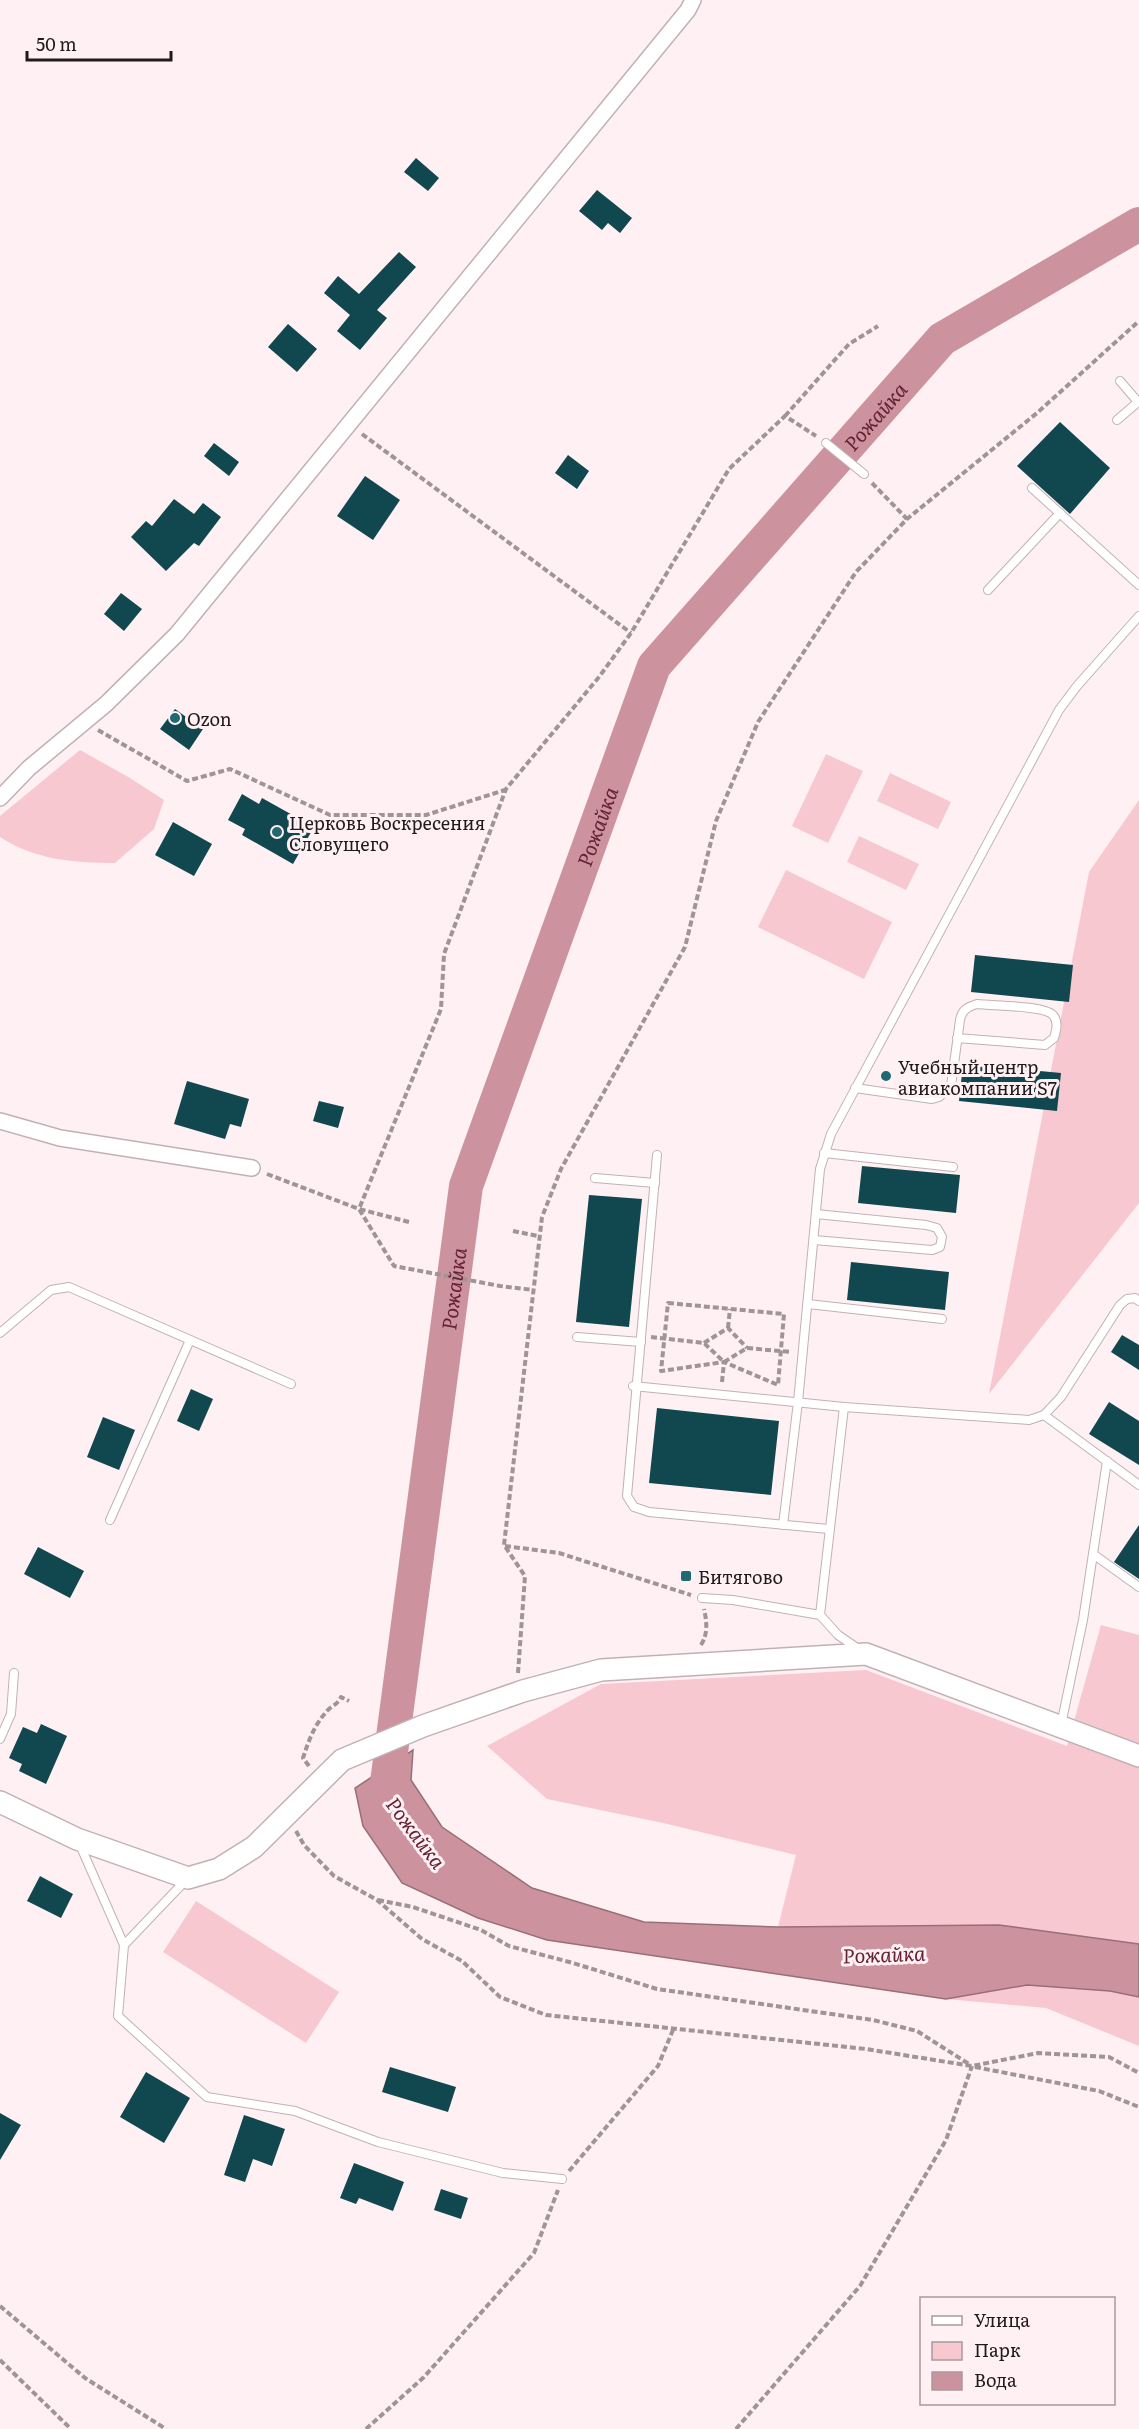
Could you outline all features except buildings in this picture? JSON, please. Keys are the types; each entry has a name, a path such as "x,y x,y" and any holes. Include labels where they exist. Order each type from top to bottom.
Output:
{"street":[{"path":"0,798 29,768 106,704 177,634 688,10 693,0"},
{"path":"0,1121 60,1138 252,1168"},
{"path":"0,1802 77,1839 188,1878 219,1869 255,1847 342,1760 423,1726 522,1691 601,1670 866,1654 1139,1756"}],"lane":[{"path":"1117,420 1139,402 1120,381"},
{"path":"826,443 864,474"},
{"path":"1032,488 1139,585"},
{"path":"988,590 1060,513"},
{"path":"783,1525 824,1153 855,1088 1059,710 1077,686 1139,616"},
{"path":"855,1088 932,1099 939,1097 951,1086 957,1038 961,1014 965,1009 977,1005 1041,1009 1052,1014 1057,1023 1054,1038 1045,1046 957,1038"},
{"path":"824,1153 953,1167"},
{"path":"657,1155 627,1496 634,1507 649,1512 829,1529"},
{"path":"595,1179 655,1183"},
{"path":"814,1240 932,1251 940,1247 942,1237 938,1228 926,1225 816,1214"},
{"path":"0,1333 51,1290 69,1287 291,1384"},
{"path":"635,1386 844,1407 1029,1420 1044,1415 1061,1397 1120,1305 1127,1299 1138,1297"},
{"path":"808,1304 942,1319"},
{"path":"577,1337 641,1339"},
{"path":"110,1520 190,1340"},
{"path":"820,1615 844,1407"},
{"path":"1044,1415 1139,1485"},
{"path":"1061,1727 1083,1620 1107,1461"},
{"path":"1093,1554 1139,1587"},
{"path":"702,1598 733,1600 820,1615 838,1635 866,1654"},
{"path":"0,1739 11,1714 14,1673"},
{"path":"77,1839 124,1946 118,2016 207,2097 295,2111 378,2142 503,2173 562,2179"},
{"path":"124,1946 188,1878"}],"path":[{"path":"522,1691 517,1670 525,1576 504,1545 542,1217 561,1169 685,947 716,821 758,722 856,572 907,519 1036,413 1139,321"},
{"path":"359,1209 441,1010 444,954 506,789 599,677 632,633 729,469 784,416 849,344 879,326"},
{"path":"784,416 826,443"},
{"path":"349,424 632,633"},
{"path":"864,474 907,519"},
{"path":"84,722 187,781 230,769 330,815 426,815 506,789"},
{"path":"252,1168 359,1209 409,1222"},
{"path":"359,1209 394,1266 500,1286 534,1290"},
{"path":"513,1231 538,1236"},
{"path":"641,1339 664,1338 704,1343 724,1362 778,1385 781,1351 784,1314 668,1303 664,1338 661,1371 724,1362 747,1348 781,1351 803,1354"},
{"path":"730,1309 728,1328 747,1348"},
{"path":"704,1343 728,1328"},
{"path":"721,1395 724,1362"},
{"path":"504,1545 559,1552 702,1598 706,1620 705,1638 689,1665"},
{"path":"321,1780 303,1758 312,1730 341,1697 349,1701"},
{"path":"286,1816 304,1845 334,1876 377,1900 422,1939 462,1961 500,1997 546,2015 866,2049 972,2066 1099,2091 1139,2107"},
{"path":"377,1900 413,1907 481,1930 508,1946 657,1989 873,2020 917,2031 972,2066 1038,2053 1109,2057 1139,2073"},
{"path":"366,2429 424,2377 534,2253 562,2179 658,2066 673,2030"},
{"path":"736,2429 860,2286 946,2140 972,2066"},
{"path":"0,2306 85,2378 166,2429"},
{"path":"0,2360 71,2429"}],"green space":[{"path":"80,750 164,800 154,829 115,863 56,859 27,851 0,837 0,816"},
{"path":"826,754 863,771 828,843 792,826"},
{"path":"890,773 951,802 938,829 877,801"},
{"path":"1139,800 1139,1203 989,1394 1089,872"},
{"path":"859,836 919,864 906,890 847,862"},
{"path":"786,870 892,922 864,979 758,927"},
{"path":"1101,1625 1139,1635 1139,1944 999,1925 778,1927 796,1855 663,1823 547,1799 487,1746 601,1684 866,1670 1067,1746"},
{"path":"196,1901 339,1992 306,2043 163,1952"},
{"path":"1027,1985 1110,1991 1139,1997 1139,2046 1046,2008 946,1999"}],"water":[{"path":"413,1750 411,1780 442,1827 532,1888 644,1922 778,1927 999,1925 1139,1944 1139,1997 1110,1991 1027,1985 946,1999 547,1940 478,1918 402,1883 363,1826 355,1788"}],"waterway":[{"name":"Рожайка","path":"399,1808 386,1790 466,1186 654,666 942,339 1139,224"}],"place":[{"name":"Ozon","path":"175,718"},
{"name":"Церковь Воскресения Словущего","path":"277,832"},
{"name":"Учебный центр авиакомпании S7","path":"886,1076"},
{"name":"Битягово","path":"686,1576"}]}
